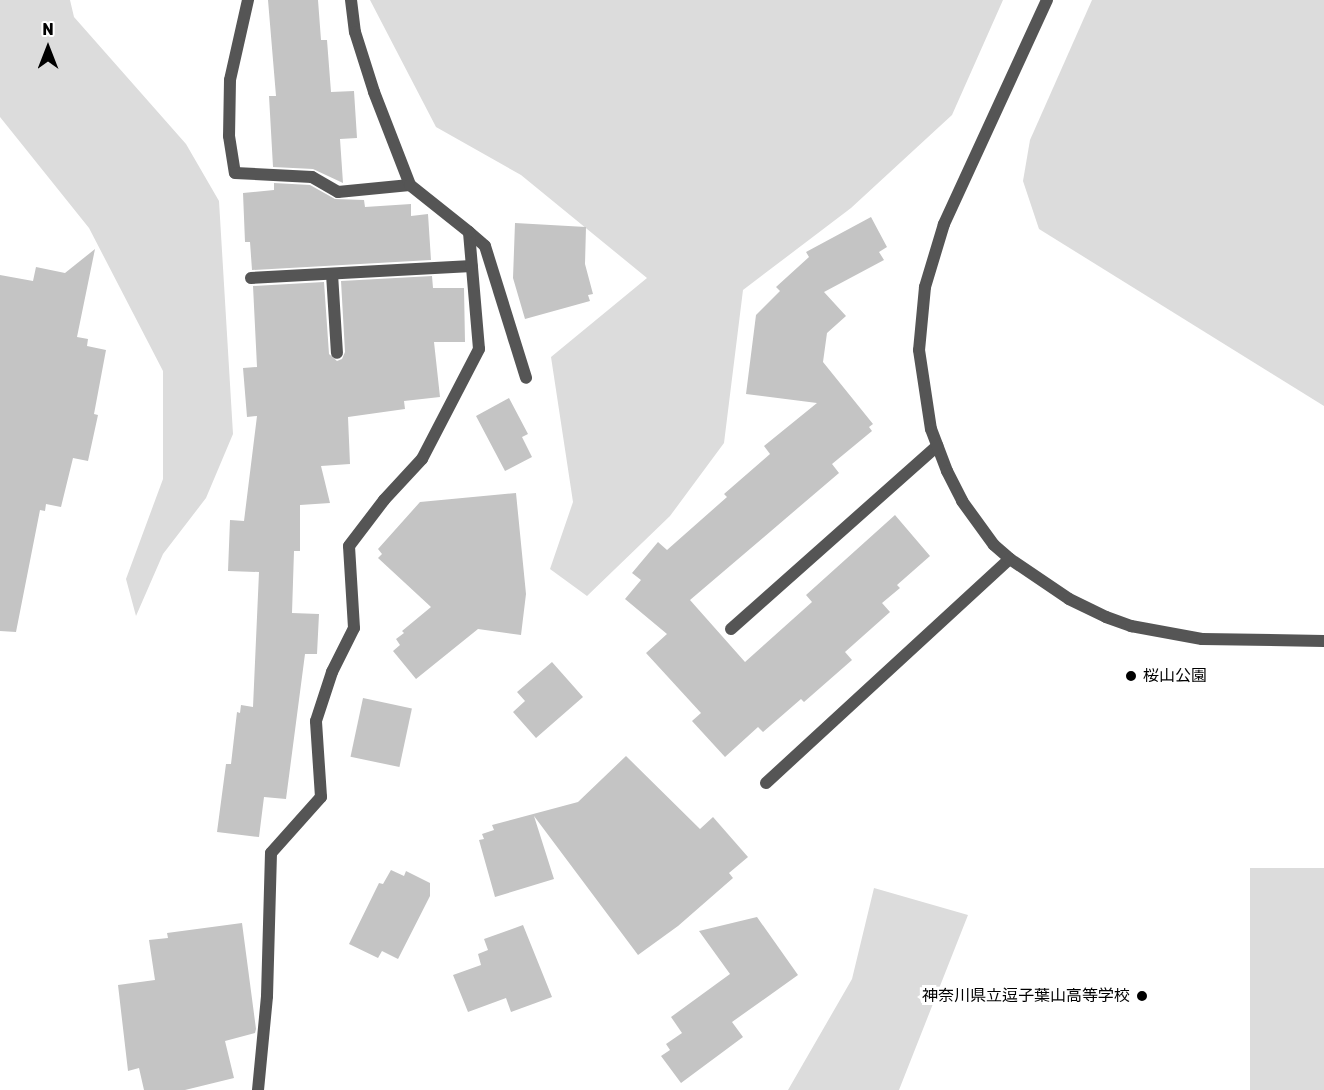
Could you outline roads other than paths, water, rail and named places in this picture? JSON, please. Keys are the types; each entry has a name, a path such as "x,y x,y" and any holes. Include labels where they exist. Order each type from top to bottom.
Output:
{"street":[{"path":"248,0 230,80 229,136 235,173 312,177 338,192 410,185"},
{"path":"351,0 355,32 374,92 410,185 485,246 526,378"},
{"path":"1047,0 944,224 925,287 919,350 931,429 937,446 962,501 994,545 1010,559 1069,599 1131,626 1202,639 1324,641"},
{"path":"258,1090 267,996 271,853 321,796 316,721 332,672 354,628 349,546 384,500 422,459 479,349 469,232"},
{"path":"251,278 472,266"},
{"path":"332,274 337,353"},
{"path":"731,629 937,446"},
{"path":"766,783 1010,559"}],"place":[{"name":"桜山公園","path":"1131,676"},
{"name":"神奈川県立逗子葉山高等学校","path":"1142,996"}]}
